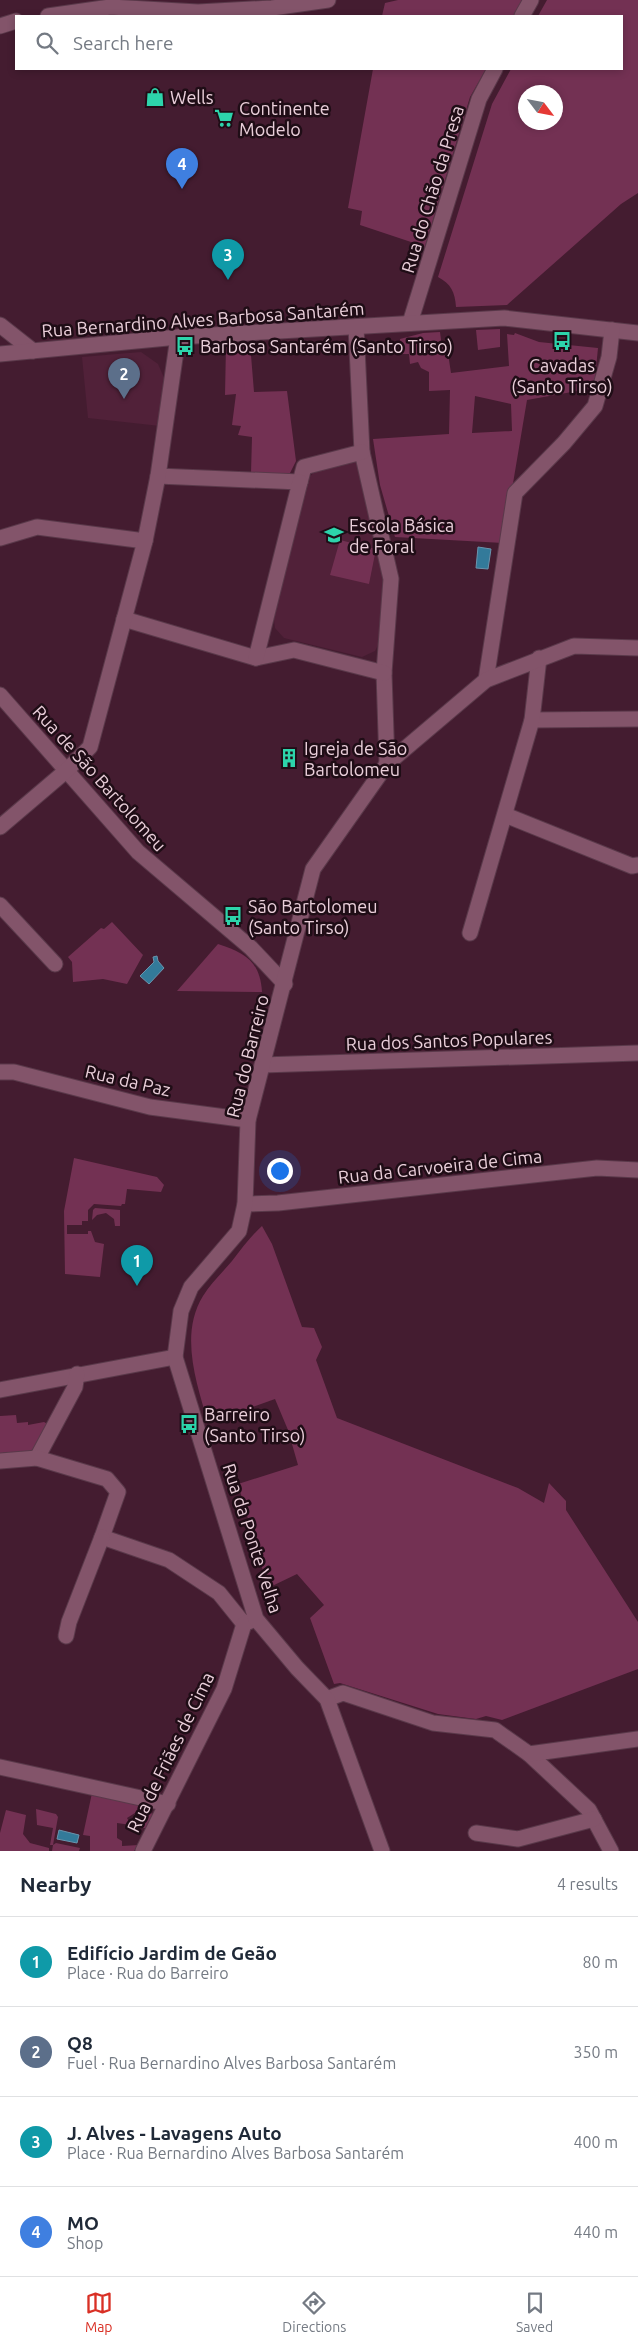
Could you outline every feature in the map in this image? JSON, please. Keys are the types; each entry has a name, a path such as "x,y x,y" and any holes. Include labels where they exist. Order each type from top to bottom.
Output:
{"street":[{"path":"55,15 110,7 198,12 272,8 328,0"},
{"path":"523,15 531,0"},
{"path":"0,26 15,21"},
{"name":"Rua do Chão da Presa","path":"410,323 479,99 494,70"},
{"name":"Rua Bernardino Alves Barbosa Santarém","path":"0,354 178,337 504,318 638,333"},
{"path":"0,325 33,351"},
{"path":"356,327 362,452 391,579 384,673 387,764"},
{"path":"486,680 515,493 564,443 595,406 609,357 612,330"},
{"path":"0,828 68,770 90,747 145,541 158,476 178,337"},
{"path":"256,658 304,468 362,452"},
{"path":"158,476 300,482"},
{"path":"0,538 37,527 145,541"},
{"path":"124,619 256,658 294,650 384,673"},
{"name":"Rua do Barreiro","path":"175,1356 181,1311 191,1287 239,1231 245,1204 248,1120 285,984 313,869 387,764 486,680 574,646 638,648"},
{"path":"470,933 532,720 539,658"},
{"name":"Rua de São Bartolomeu","path":"0,696 68,770 138,852 251,948 285,984"},
{"path":"532,720 638,719"},
{"path":"504,815 632,866 638,865"},
{"path":"0,905 55,964"},
{"name":"Rua dos Santos Populares","path":"262,1065 638,1053"},
{"name":"Rua da Paz","path":"0,1072 14,1072 150,1107 248,1120"},
{"name":"Rua da Carvoeira de Cima","path":"245,1204 278,1203 597,1168 638,1170"},
{"path":"0,1390 175,1356"},
{"name":"Rua da Ponte Velha","path":"175,1356 250,1621 327,1699 382,1851"},
{"path":"37,1458 75,1387 76,1374"},
{"path":"0,1461 37,1458 107,1479 118,1492 69,1622 66,1636"},
{"path":"102,1537 169,1560 219,1593 250,1621"},
{"name":"Rua de Friães de Cima","path":"143,1851 168,1804 186,1761 224,1689 250,1621"},
{"path":"327,1699 343,1693 433,1723 496,1730 529,1754 589,1810 611,1851"},
{"path":"529,1754 638,1739"},
{"path":"0,1767 168,1804"},
{"path":"476,1832 518,1839 594,1819"}],"shaded area":[{"path":"398,0 522,0 515,15 382,15 385,3"},
{"path":"547,0 638,0 638,193 621,204 507,305 456,307 452,289 438,277 492,104 510,70 623,70 623,15 539,15"},
{"path":"373,70 485,70 470,97 424,248 420,250 414,243 360,225 362,211 348,208"},
{"path":"500,329 500,347 478,350 476,330"},
{"path":"440,332 442,347 447,347 451,373 509,366 507,334 514,335 515,333 539,342 598,348 594,388 527,400 503,543 395,537 380,485 373,439 449,434 450,390 429,391 429,372 421,368 418,362 410,364 409,354 401,354 400,339 423,333","holes":["475,396 511,404 512,431 472,433"]},
{"path":"250,343 254,392 287,391 296,461 290,473 283,475 251,473 252,437 238,435 241,426 232,425 236,394 225,395 226,345"},
{"path":"141,352 158,364 165,380 160,426 88,418 82,357"},
{"name":"Escola Básica de Foral","path":"356,461 360,462 385,585 379,643 375,651 362,657 284,638 275,628 274,620 306,481 317,469"},
{"path":"340,540 376,549 369,584 330,575"},
{"path":"112,922 143,955 127,984 103,979 73,982 72,962 68,957 101,928 104,929"},
{"path":"218,944 236,951 249,960 258,973 262,992 177,991"},
{"path":"74,1158 157,1177 164,1185 161,1192 127,1189 125,1204 121,1206 94,1204 88,1210 88,1221 82,1221 82,1225 67,1225 67,1234 88,1234 88,1231 91,1231 95,1242 104,1244 100,1277 65,1274 64,1211"},
{"path":"95,1208 120,1210 120,1226 115,1226 114,1219 106,1213 97,1215 92,1220"},
{"path":"262,1226 272,1244 302,1327 314,1328 322,1347 316,1360 337,1418 518,1488 544,1503 549,1483 566,1501 566,1510 638,1622 638,1669 502,1720 486,1716 476,1719 438,1714 340,1683 334,1684 310,1618 324,1605 297,1574 270,1587 267,1585 238,1484 298,1465 288,1430 275,1399 208,1423 192,1360 192,1327 196,1311 203,1296"},
{"path":"16,1415 17,1423 28,1422 28,1425 44,1422 51,1426 32,1452 0,1454 0,1416"},
{"path":"92,1793 139,1804 138,1806 146,1808 151,1812 153,1819 151,1828 138,1828 145,1823 141,1821 136,1822 133,1819 139,1814 138,1811 127,1818 131,1825 117,1823 117,1838 122,1841 122,1846 139,1845 134,1851 90,1851 90,1836 83,1835"},
{"path":"36,1809 56,1814 58,1817 53,1845 50,1845 53,1828 37,1825"},
{"path":"6,1810 26,1815 23,1834 30,1843 49,1848 49,1851 0,1851 0,1833"},
{"path":"56,1843 80,1848 79,1851 52,1851 53,1845"}],"water":[{"path":"478,547 491,549 488,569 476,568"},
{"path":"157,956 158,961 164,968 149,984 140,976 154,962 153,957"},
{"path":"59,1830 79,1835 77,1843 57,1839"}],"place":[{"name":"Wells","path":"155,97"},
{"name":"Continente Modelo","path":"224,118"},
{"name":"MO","path":"182,189"},
{"name":"J. Alves - Lavagens Auto","path":"228,280"},
{"name":"Cavadas (Santo Tirso)","path":"562,341"},
{"name":"Barbosa Santarém (Santo Tirso)","path":"185,346"},
{"name":"Q8","path":"124,399"},
{"name":"Escola Básica de Foral","path":"334,535"},
{"name":"Igreja de São Bartolomeu","path":"289,758"},
{"name":"São Bartolomeu (Santo Tirso)","path":"233,916"},
{"name":"Edifício Jardim de Geão","path":"137,1286"},
{"name":"Barreiro (Santo Tirso)","path":"189,1424"}]}
